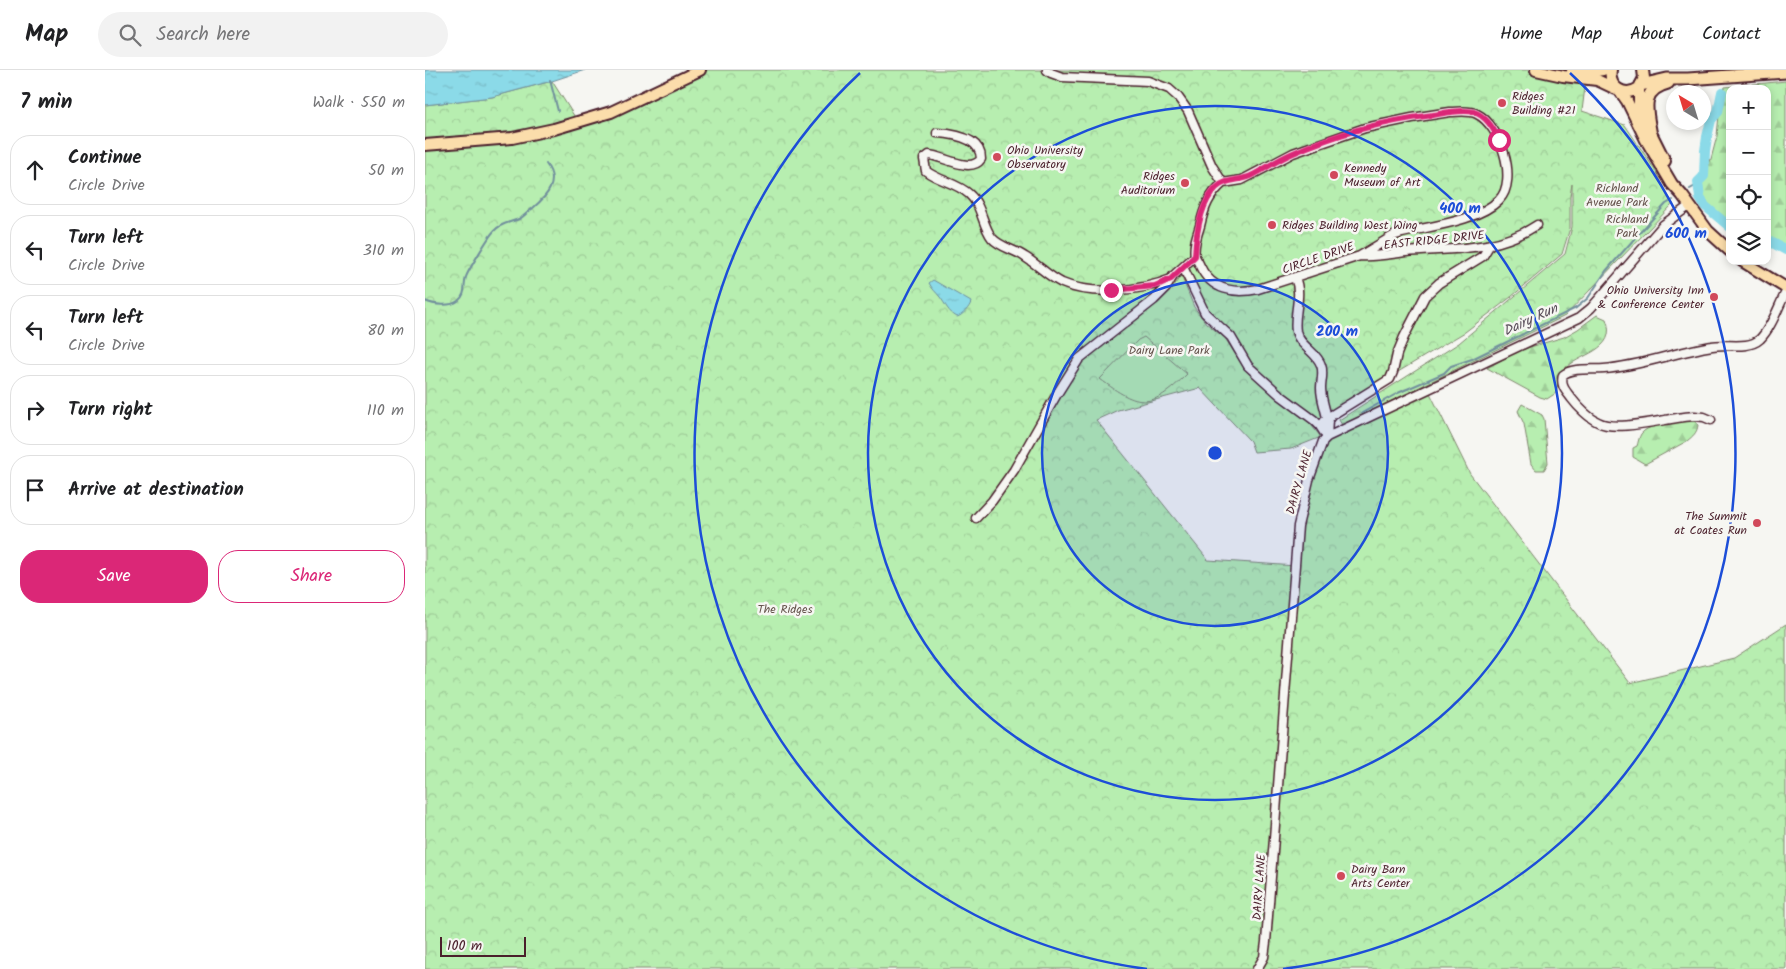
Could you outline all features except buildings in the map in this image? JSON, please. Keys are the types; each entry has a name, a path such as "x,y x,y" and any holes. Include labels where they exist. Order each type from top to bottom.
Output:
{"highway":[{"path":"1640,87 1667,79 1786,72"},
{"path":"1650,130 1647,107 1652,92 1661,85 1688,79"}],"main road":[{"path":"425,144 512,138 562,127 611,112 700,70"},
{"path":"1536,70 1563,76 1597,80 1618,90 1630,92 1640,87"},
{"path":"1562,70 1588,72 1603,70"},
{"path":"1611,70 1611,79 1627,101 1646,140 1672,184 1709,231 1726,247"},
{"path":"1643,70 1644,78 1640,87 1639,109 1677,181 1682,195"},
{"path":"1749,265 1786,288"}],"street":[{"path":"976,518 992,501 1014,470 1079,359 1154,300 1166,288 1171,279 1195,256 1195,241 1206,204 1215,189 1223,183 1212,166 1188,111 1178,97 1169,89 1148,81 1062,77 1047,70"},
{"name":"CIRCLE DRIVE","path":"1195,256 1212,284 1226,290 1250,291 1360,256 1393,236 1473,214 1492,206 1501,199 1507,188 1509,172 1496,133 1485,119 1474,112 1451,112 1376,125 1293,153 1242,180 1223,183"},
{"path":"937,133 957,136 971,141 980,149 981,159 974,165 968,165 929,155 924,159 926,171 939,180 967,193 976,203 994,239 1004,247 1026,257 1050,276 1064,284 1084,289 1138,288 1155,286 1171,279"},
{"path":"1327,437 1579,318 1591,308 1663,225 1689,206"},
{"name":"EAST RIDGE DRIVE","path":"1360,256 1376,257 1406,252 1489,246 1517,236 1537,225"},
{"name":"DAIRY LANE","path":"1257,969 1264,957 1266,942 1298,526 1314,465 1322,443 1327,437 1329,420 1332,415 1390,379 1404,337 1425,296 1431,289 1483,256 1489,246"},
{"path":"1183,267 1205,313 1231,337 1248,366 1280,395 1314,420 1327,437"},
{"path":"1295,278 1298,289 1296,329 1300,340 1321,365 1321,389 1327,418 1323,422 1327,437"},
{"path":"1711,420 1694,416 1628,425 1599,423 1573,402 1562,385 1563,376 1569,372 1645,363 1714,345 1746,345 1754,342 1766,330 1786,292"}],"green space":[{"name":"The Ridges","path":"700,70 1536,70 1586,79 1582,111 1625,125 1657,173 1672,205 1565,316 1342,425 1339,420 1459,343 1565,254 1572,227 1572,184 1570,228 1562,254 1511,297 1465,332 1319,419 1283,393 1252,363 1234,335 1208,310 1189,266 1086,352 1073,372 1085,357 1149,310 1172,289 1181,275 1194,307 1206,323 1225,338 1246,371 1277,398 1307,420 1321,437 1291,449 1254,452 1250,441 1200,388 1118,410 1096,420 1208,560 1296,566 1298,526 1327,437 1430,393 1470,474 1630,683 1734,658 1786,624 1786,969 425,969 425,105 492,97 552,81 578,122"},
{"path":"1786,81 1786,251 1771,243 1771,85 1745,85"},
{"path":"1725,87 1726,226 1699,202 1698,194 1717,136 1721,94"},
{"path":"1597,315 1606,319 1607,339 1595,351 1569,365 1563,371 1556,393 1547,399 1487,368 1520,350 1564,337"},
{"path":"1144,337 1187,374 1164,394 1145,401 1125,396 1100,379 1138,340"},
{"path":"1522,404 1542,415 1544,419 1548,463 1544,470 1536,470 1531,464 1524,424 1518,411"},
{"path":"1693,420 1698,425 1694,434 1687,441 1645,464 1633,457 1633,448 1637,446 1640,435 1645,430 1665,423"}],"water":[{"path":"425,70 585,70 492,97 425,105"},
{"path":"933,280 971,302 963,313 957,317 949,311 929,283"}],"waterway":[{"path":"550,80 558,111"},
{"path":"1722,92 1718,112 1711,120 1707,137 1704,176 1698,182 1700,198 1705,206 1726,224"},
{"path":"425,301 446,305 455,303 461,298 464,293 465,280 483,246 494,231 503,224 521,218 547,194 552,183 552,177 546,164"},
{"name":"Dairy Run","path":"1690,189 1699,184"},
{"name":"Dairy Run","path":"1362,413 1398,393 1444,373 1451,366 1472,359 1576,308 1588,298 1606,271 1635,238 1666,204 1673,200"},
{"path":"1771,242 1786,250"}],"place":[{"name":"Ridges Building #21","path":"1502,103"},
{"name":"Ohio University Observatory","path":"997,157"},
{"name":"Kennedy Museum of Art","path":"1334,175"},
{"name":"Ridges Auditorium","path":"1185,183"},
{"name":"Ridges Building West Wing","path":"1272,225"},
{"name":"Ohio University Inn & Conference Center","path":"1714,297"},
{"name":"The Summit at Coates Run","path":"1757,523"},
{"name":"Dairy Barn Arts Center","path":"1341,876"}],"route":[{"path":"1111,290 1155,286 1171,279 1176,272 1195,256 1195,241 1203,214 1208,199 1215,189 1223,183 1242,180 1274,162 1310,146 1376,125 1451,112 1474,112 1480,115 1490,124 1499,140"}],"park label":[{"name":"Richland Avenue Park","path":"1617,195"},
{"name":"Richland Park","path":"1627,226"},
{"name":"Dairy Lane Park","path":"1169,350"}]}
